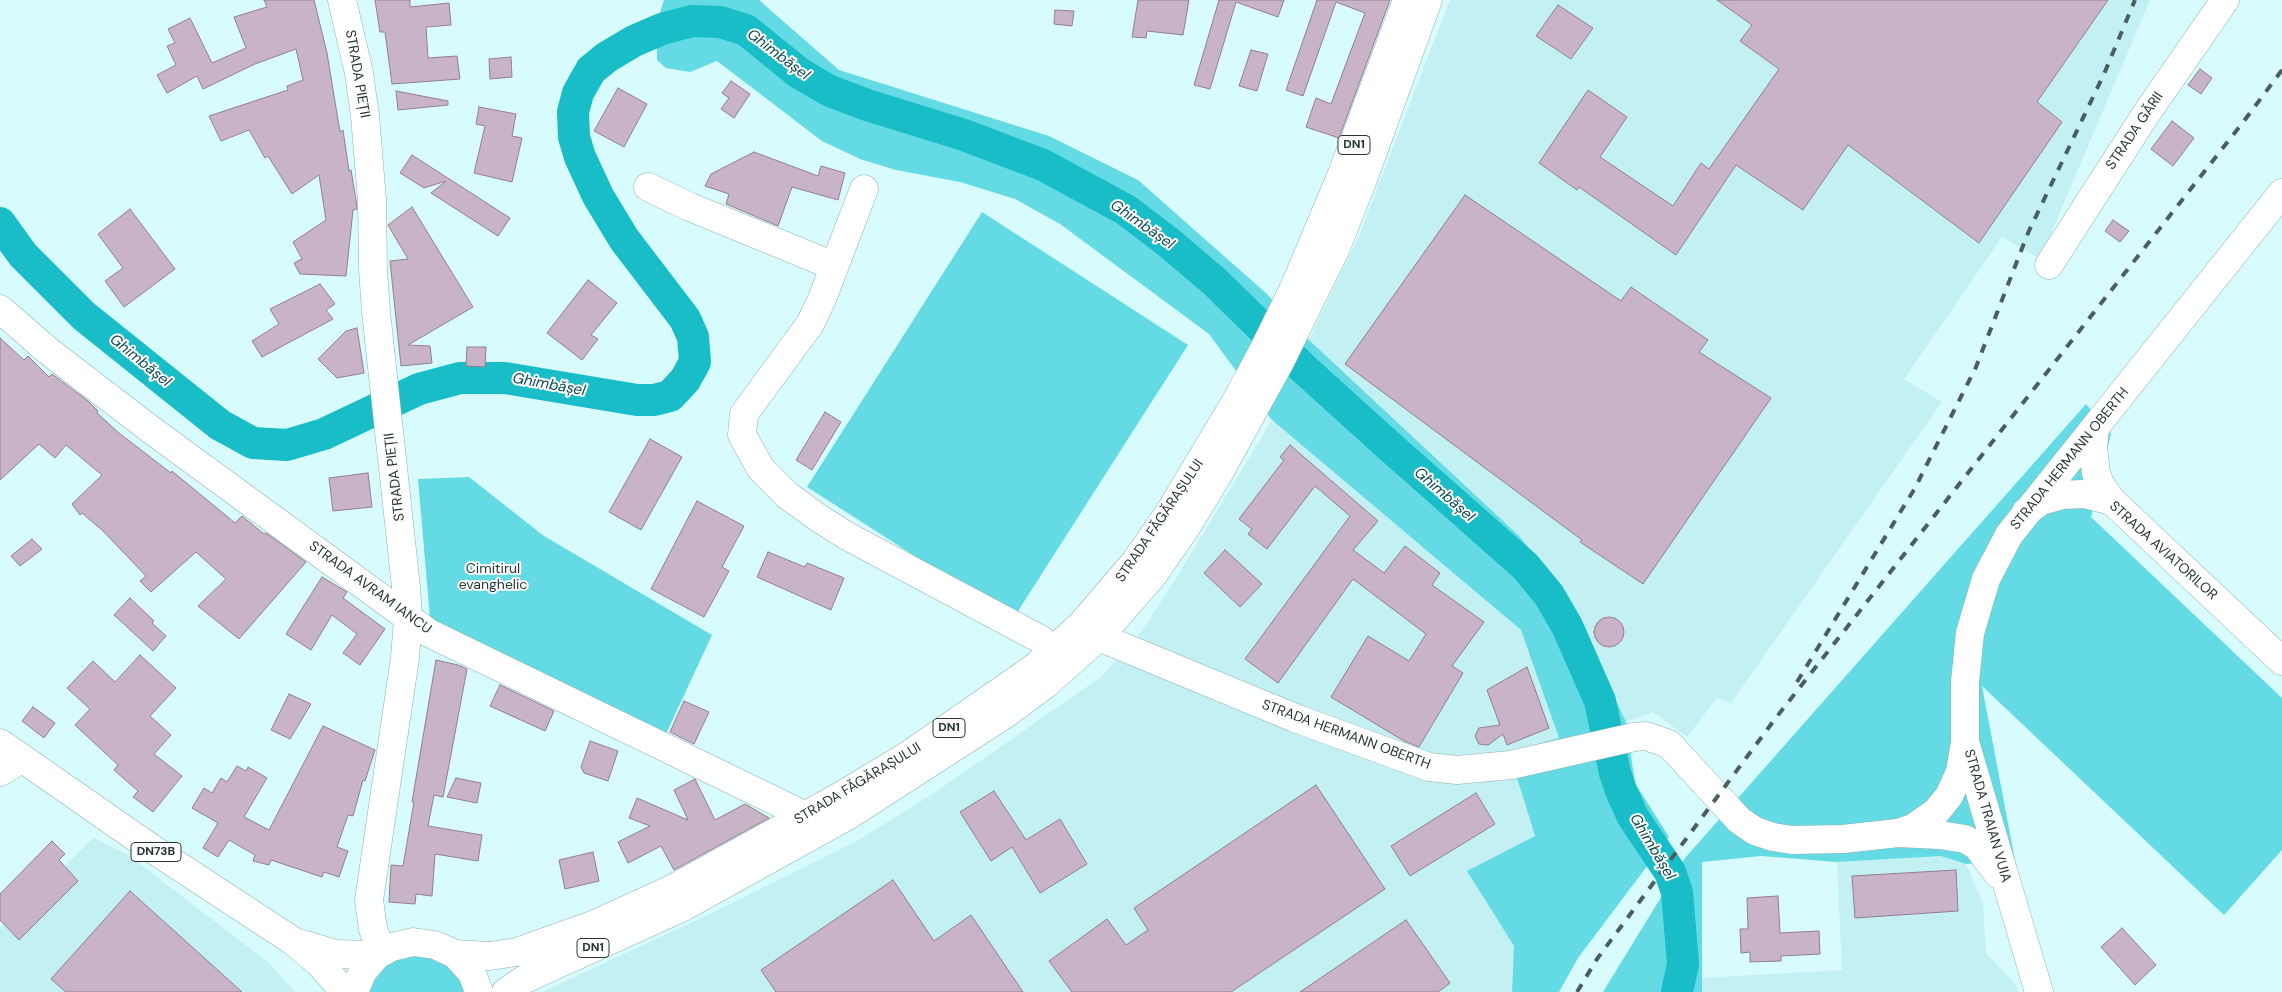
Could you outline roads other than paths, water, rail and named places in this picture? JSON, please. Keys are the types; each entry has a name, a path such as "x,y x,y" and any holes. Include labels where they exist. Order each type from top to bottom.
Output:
{"main road":[{"name":"STRADA PIEȚII","path":"342,0 359,73 365,116 372,200 372,269 402,540 408,618 399,703 370,887 370,916 380,954"},
{"name":"STRADA FĂGĂRAȘULUI","path":"1304,292 1342,174 1407,0"},
{"name":"STRADA FĂGĂRAȘULUI","path":"506,992 525,978 683,907 849,815 1008,713 1046,684 1099,638 1153,575 1187,526 1304,292 1335,250 1362,182 1428,0"},
{"name":"STRADA GĂRII","path":"2049,265 2146,114 2225,0"},
{"path":"648,187 690,207 834,266"},
{"path":"864,189 810,324 744,414 742,435 749,451 761,469 787,495 817,517 847,536 1040,638 1054,650"},
{"name":"STRADA HERMANN OBERTH","path":"1099,638 1295,718 1429,767 1457,770 1511,765 1634,736 1646,736 1669,744 1680,753 1739,820 1755,831 1773,837 1792,840 1843,839 1898,833 1926,821 1949,796 1960,772 1965,742 1967,656 1977,606 1996,557 2026,512 2095,429 2282,193"},
{"name":"STRADA AVRAM IANCU","path":"0,309 47,350 150,428 429,633 806,816"},
{"name":"STRADA FĂGĂRAȘULUI","path":"380,954 392,947 414,942 435,945 455,954 490,956 517,952 593,925 672,889 806,816 960,721 1034,668 1081,625 1135,562 1244,409"},
{"path":"2095,429 2093,448 2096,473 2100,484 2112,501"},
{"name":"STRADA AVIATORILOR","path":"2026,512 2041,501 2062,495 2084,494 2112,501 2282,661"},
{"name":"STRADA TRAIAN VUIA","path":"1965,742 2039,992"},
{"name":"DN73B","path":"0,743 11,765 151,848 294,941 319,963 345,992"},
{"name":"STRADA TRAIAN VUIA","path":"1898,833 1940,834 1966,840 1977,846 1986,856 2008,890"},
{"name":"DN73B","path":"294,941 335,954 380,954"},
{"path":"354,992 363,971 380,954"},
{"name":"STRADA FĂGĂRAȘULUI","path":"455,954 472,973 479,992"}],"waterway":[{"name":"Ghimbășel","path":"0,223 23,255 84,316 220,425 253,443 287,445 324,434 419,389 460,378 505,378 637,400 654,400 670,396 685,380 695,362 693,337 685,319 624,239 598,196 580,157 574,137 573,112 578,93 591,70 607,57 634,41 662,29 692,21 720,22 746,30 799,73 830,91 867,105 964,135 1043,165 1126,210 1214,281 1304,369 1525,566 1549,595 1567,626 1600,701 1615,773 1622,793 1633,817 1670,872 1677,892 1683,964 1677,992"}],"railway":[{"path":"1797,682 1915,488 1976,367 2028,233 2104,74 2135,0"},
{"path":"1577,992 1597,959 1775,719 2282,70"}],"park label":[{"name":"Cimitirul evanghelic","path":"493,578"}]}
